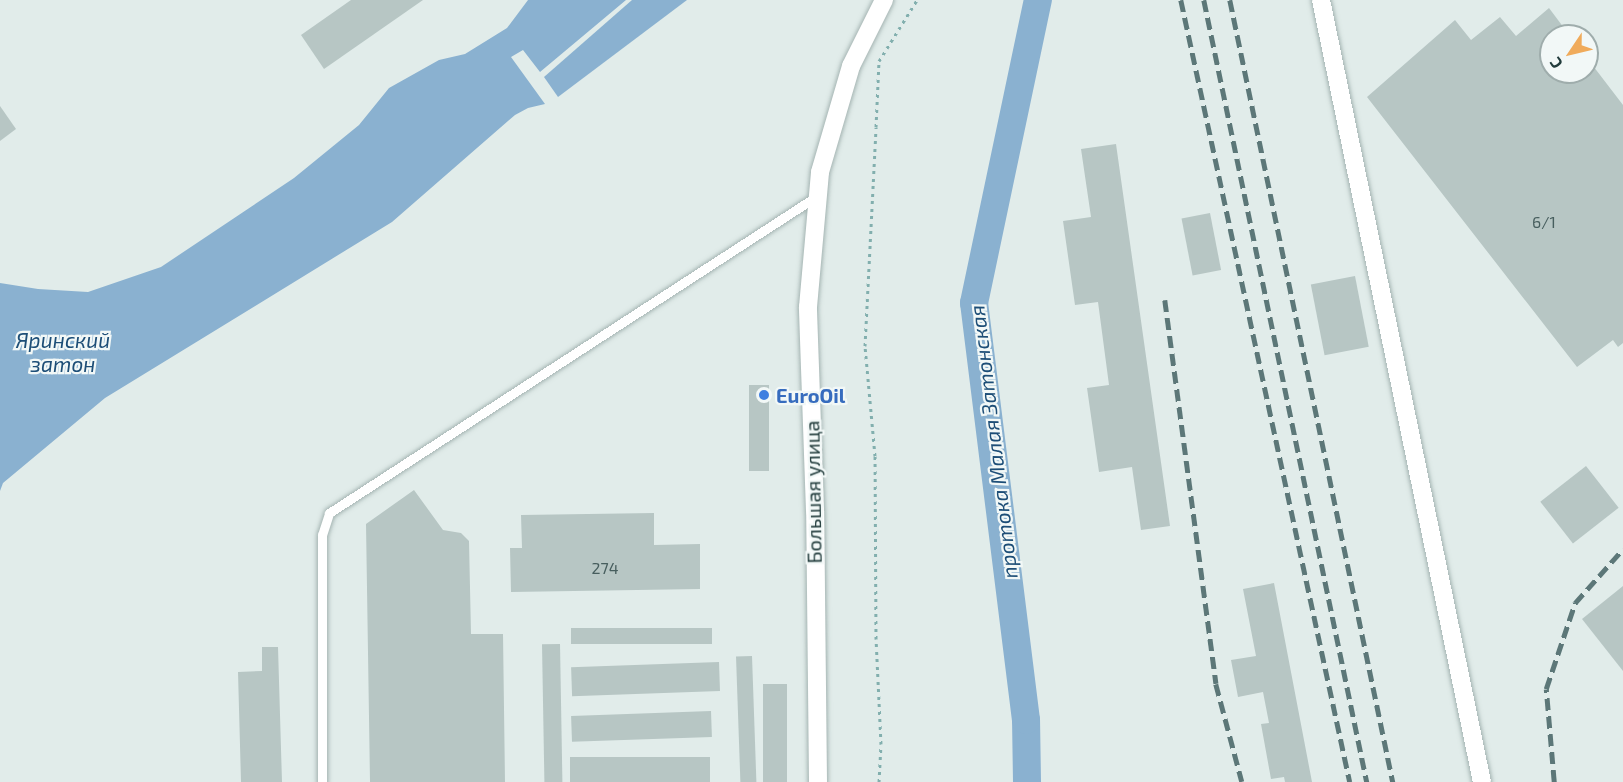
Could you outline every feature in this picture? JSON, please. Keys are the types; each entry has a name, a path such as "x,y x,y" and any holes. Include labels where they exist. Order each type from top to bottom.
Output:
{"main road":[{"name":"Большая улица","path":"818,782 815,511 808,307 820,172 851,66 884,0"},
{"path":"1321,0 1482,782"}],"lane":[{"path":"322,782 322,535 329,513 818,196"}],"path":[{"path":"879,782 881,744 876,639 875,456 865,346 879,61 917,0"}],"water":[{"name":"Яринский затон","path":"528,0 626,0 540,72 523,50 511,57 545,104 528,108 515,115 392,222 105,398 3,483 0,491 0,283 38,289 88,292 161,267 294,178 359,125 389,88 439,60 465,54 507,28"},
{"path":"632,0 687,0 558,97 544,77"}],"building":[{"path":"351,0 423,0 324,69 301,35"},
{"path":"1549,8 1561,24 1539,24 1539,84 1599,84 1599,74 1623,105 1623,343 1618,347 1613,340 1577,367 1367,97 1455,20 1471,40 1500,17 1516,36"},
{"path":"0,106 16,129 0,141"},
{"path":"1116,144 1170,526 1141,530 1132,467 1099,472 1087,388 1109,385 1098,302 1075,305 1063,221 1091,217 1081,149"},
{"path":"1210,213 1221,270 1193,275 1182,219"},
{"path":"1355,276 1369,347 1325,355 1311,285"},
{"path":"749,385 769,385 769,471 749,471"},
{"path":"1586,466 1619,508 1573,543 1540,502"},
{"path":"414,490 443,530 461,533 469,541 471,634 503,634 505,782 370,782 366,524"},
{"path":"654,513 654,545 700,544 700,589 511,592 510,548 522,548 521,515"},
{"path":"1274,583 1312,782 1285,782 1284,777 1271,779 1261,724 1269,723 1263,692 1238,697 1231,660 1256,656 1243,589"},
{"path":"1623,586 1623,671 1582,619"},
{"path":"571,628 712,628 712,644 571,644"},
{"path":"542,644 560,644 562,782 544,782"},
{"path":"262,647 278,647 282,782 241,782 238,672 262,671"},
{"path":"752,656 756,782 740,782 736,657"},
{"path":"719,662 720,691 572,696 571,667"},
{"path":"763,684 787,684 787,782 763,782"},
{"path":"711,711 712,737 572,742 571,716"},
{"path":"570,757 710,757 710,782 570,782"}],"waterway":[{"name":"протока Малая Затонская","path":"1027,782 1026,720 974,303 1038,0"}],"railway":[{"path":"1181,0 1350,782"},
{"path":"1204,0 1367,782"},
{"path":"1230,0 1393,782"},
{"path":"1165,300 1216,684 1242,782"},
{"path":"1554,782 1546,689 1575,603 1623,549"}],"place":[{"name":"EuroOil","path":"764,395"}]}
